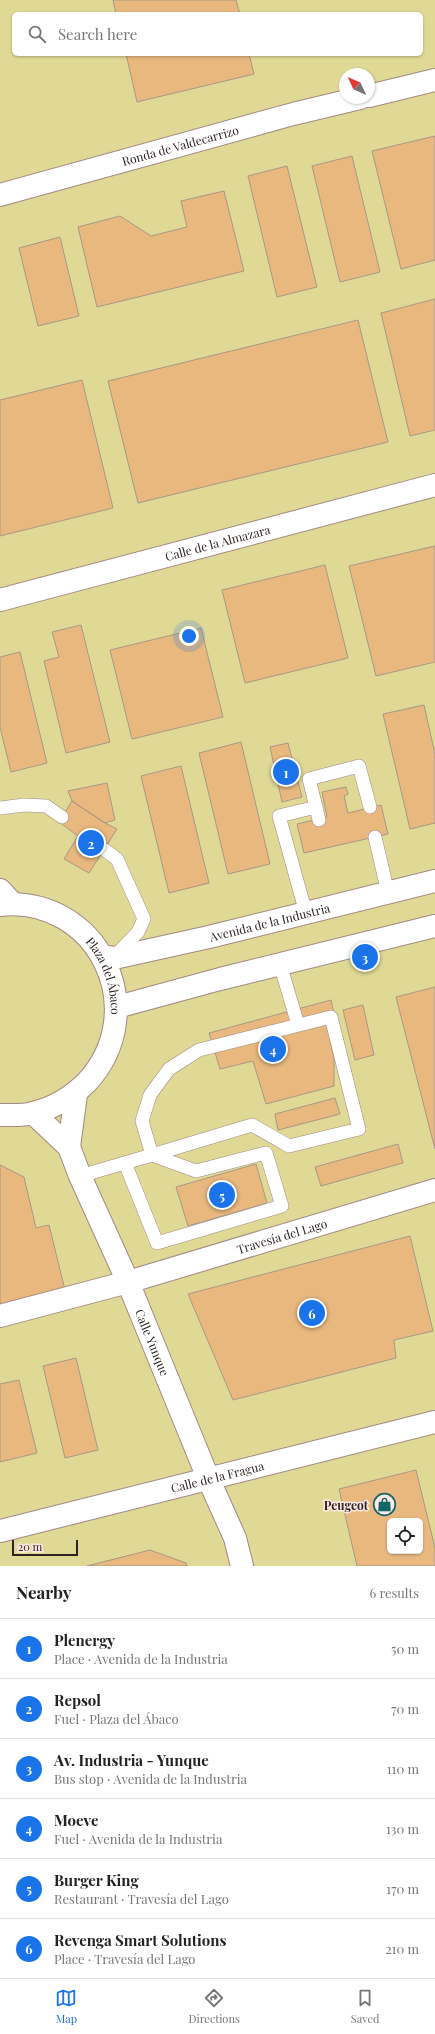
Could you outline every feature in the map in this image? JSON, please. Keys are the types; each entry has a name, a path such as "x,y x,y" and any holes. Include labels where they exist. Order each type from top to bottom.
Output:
{"street":[{"path":"375,95 435,80"},
{"name":"Ronda de Valdecarrizo","path":"0,195 293,114 339,103"},
{"name":"Calle de la Almazara","path":"0,600 435,485"},
{"name":"Avenida de la Industria","path":"108,957 306,913 435,881"},
{"name":"Plaza del Ábaco","path":"0,1115 33,1113 55,1106 76,1094 98,1069 110,1046 117,1007 108,957 79,928 48,910 4,899"},
{"path":"117,1007 280,964 435,926"},
{"name":"Calle Yunque","path":"69,1147 76,1094"},
{"name":"Calle Yunque","path":"33,1113 69,1147 80,1176 128,1282 208,1478 235,1538 242,1566"},
{"name":"Travesía del Lago","path":"0,1316 128,1282 435,1190"},
{"name":"Calle de la Fragua","path":"0,1531 435,1422"},
{"name":"Calle Yunque","path":"235,1538 255,1566"}],"lane":[{"path":"319,820 309,780 359,766 370,808"},
{"path":"0,808 24,805 46,806 62,817"},
{"path":"306,913 279,816 316,807"},
{"path":"375,837 388,893"},
{"path":"105,850 117,859 144,919 138,932 108,957"},
{"path":"280,964 298,1025"},
{"path":"80,1176 152,1155 252,1125 289,1146 359,1129 331,1017 199,1050 169,1069 150,1095 142,1121 152,1155"},
{"path":"125,1163 157,1243 282,1206 266,1153 196,1171 152,1155"}],"shaded area":[{"path":"0,0 435,0 435,1566 0,1566"}],"building":[{"path":"113,0 236,0 239,12 116,12"},
{"path":"126,56 250,56 254,74 137,102"},
{"path":"435,136 435,260 401,269 372,151"},
{"path":"352,156 380,272 340,282 312,166"},
{"path":"287,166 317,287 277,297 248,176"},
{"path":"224,191 244,271 97,307 78,227 120,216 151,236 187,227 181,201"},
{"path":"60,237 79,316 38,326 19,248"},
{"path":"435,299 435,430 410,436 381,313"},
{"path":"358,320 388,442 138,503 108,381"},
{"path":"82,380 113,508 0,536 0,400"},
{"path":"435,546 435,662 376,676 349,566"},
{"path":"325,565 348,658 245,683 222,590"},
{"path":"81,625 110,742 66,753 44,661 59,657 52,632"},
{"path":"201,628 223,717 132,739 110,650"},
{"path":"20,652 47,763 11,772 0,727 0,657"},
{"path":"424,705 435,754 435,823 410,829 383,714"},
{"path":"241,742 270,864 228,874 199,753"},
{"path":"288,743 302,797 282,802 270,747"},
{"path":"181,766 209,883 169,893 141,776"},
{"path":"107,783 115,820 105,823 72,801 68,791"},
{"path":"346,787 348,794 344,796 348,813 381,805 388,834 304,853 297,824 327,817 322,792"},
{"path":"72,801 105,823 117,829 89,873 64,859 78,836 59,822"},
{"path":"435,987 435,1149 396,997"},
{"path":"331,1000 339,1038 330,1040 334,1058 334,1086 266,1104 253,1061 220,1069 209,1033"},
{"path":"363,1005 374,1055 355,1060 343,1010"},
{"path":"335,1098 340,1114 278,1130 275,1114"},
{"path":"398,1144 403,1163 321,1186 315,1167"},
{"path":"256,1164 267,1203 188,1226 176,1187"},
{"path":"0,1165 24,1177 36,1228 49,1225 66,1294 0,1310"},
{"path":"410,1236 433,1331 394,1340 396,1358 233,1400 188,1294"},
{"path":"76,1358 98,1450 65,1458 43,1366"},
{"path":"19,1380 37,1453 0,1462 0,1384"},
{"name":"Peugeot","path":"416,1470 435,1548 435,1566 357,1566 339,1489"},
{"path":"150,1550 186,1563 187,1566 87,1566"}],"place":[{"name":"Plenergy","path":"286,772"},
{"name":"Repsol","path":"91,843"},
{"name":"Av. Industria - Yunque","path":"365,957"},
{"name":"Moeve","path":"273,1049"},
{"name":"Burger King","path":"222,1195"},
{"name":"Revenga Smart Solutions","path":"312,1313"},
{"name":"Peugeot","path":"384,1505"}]}
